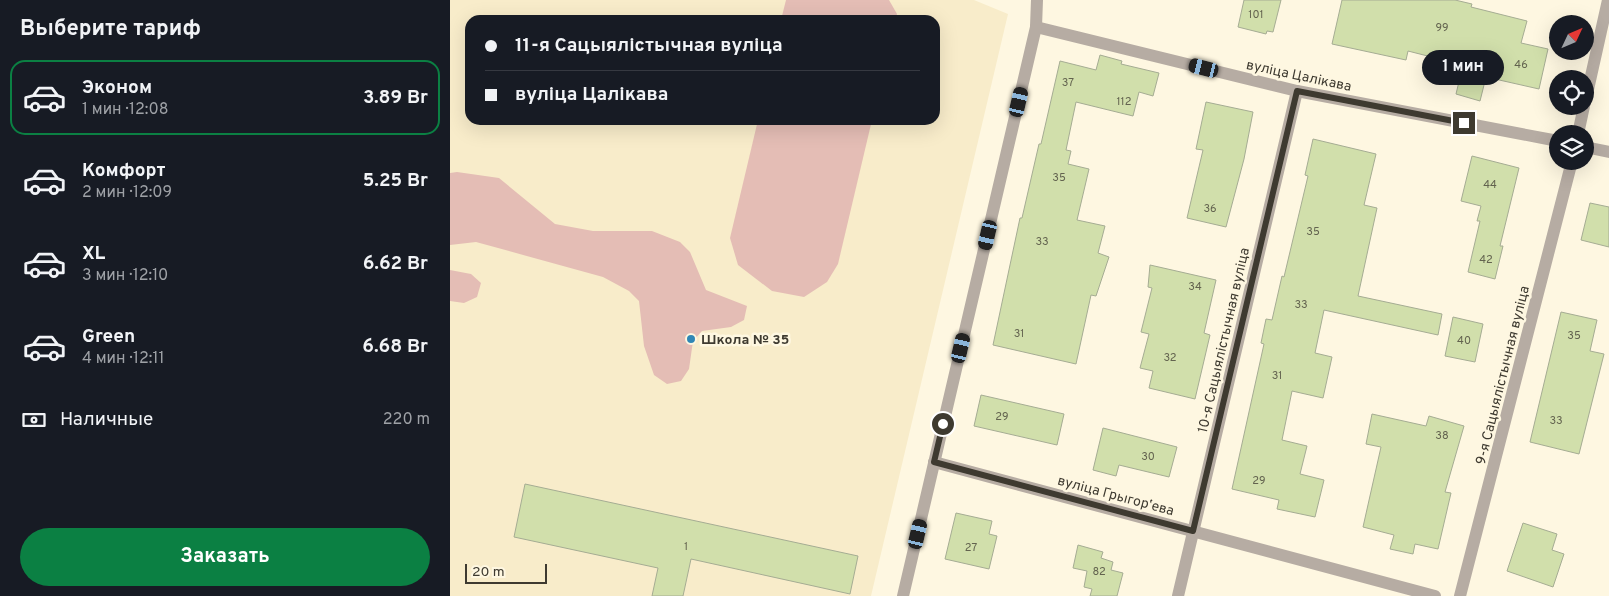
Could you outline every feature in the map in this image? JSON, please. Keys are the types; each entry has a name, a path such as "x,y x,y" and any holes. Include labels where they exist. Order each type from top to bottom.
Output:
{"street":[{"path":"1593,70 1608,0"},
{"path":"903,596 1036,27 1034,2"},
{"name":"вуліца Цалікава","path":"1036,27 1297,91 1549,139"},
{"name":"10-я Сацыялістычная вуліца","path":"1178,596 1297,91"},
{"path":"1594,149 1609,152"},
{"name":"9-я Сацыялістычная вуліца","path":"1460,596 1570,170"},
{"name":"вуліца Грыгорʼева","path":"934,462 1434,596"}],"shaded area":[{"name":"Школа № 35","path":"450,0 974,0 1008,14 871,596 450,596"},
{"path":"786,0 889,0 897,14 897,15 782,15"},
{"path":"757,125 871,125 838,264 827,282 804,297 772,291 738,265 730,238"},
{"path":"457,172 499,178 555,224 593,231 652,231 680,242 690,252 706,290 747,306 744,320 731,327 702,331 693,341 689,369 681,381 667,384 654,375 644,346 639,301 629,291 603,277 476,242 450,245 450,173"},
{"path":"450,270 471,274 481,283 477,297 464,303 450,301"}],"building":[{"path":"1244,0 1281,0 1273,32 1267,31 1266,34 1238,27"},
{"path":"1342,0 1455,0 1472,4 1471,7 1527,21 1521,43 1548,49 1539,89 1486,77 1480,101 1456,94 1463,65 1408,51 1406,60 1332,44"},
{"path":"1100,55 1122,61 1121,64 1159,73 1153,96 1139,92 1133,116 1076,102 1066,150 1071,151 1068,164 1089,169 1077,220 1105,226 1098,253 1109,257 1096,296 1091,295 1076,364 993,345 1020,218 1022,218 1039,144 1041,144 1060,61 1096,70"},
{"path":"1206,102 1253,112 1244,159 1226,227 1187,218 1203,150 1196,149"},
{"path":"1313,139 1376,154 1364,205 1377,208 1358,296 1442,314 1438,335 1324,310 1315,353 1332,357 1323,398 1292,391 1282,440 1307,446 1300,474 1324,480 1315,517 1277,509 1279,500 1232,489 1264,344 1261,343 1266,319 1272,320 1282,276 1284,277 1308,176 1305,175"},
{"path":"1472,156 1519,168 1500,246 1503,246 1495,279 1468,272 1480,221 1477,221 1481,206 1461,201"},
{"path":"1590,203 1609,207 1609,247 1581,240"},
{"path":"1150,265 1216,280 1204,333 1210,335 1195,399 1149,388 1153,371 1140,368 1149,334 1141,332 1152,288 1148,287"},
{"path":"1561,312 1597,320 1590,351 1604,354 1579,454 1530,442"},
{"path":"1453,317 1483,324 1475,362 1445,356"},
{"path":"981,395 1064,414 1057,445 974,426"},
{"path":"1372,414 1426,426 1429,416 1464,426 1445,492 1451,493 1438,549 1415,544 1413,554 1390,549 1394,535 1363,527 1381,447 1366,444"},
{"path":"1103,428 1177,447 1169,477 1119,465 1116,476 1093,470"},
{"path":"525,484 858,556 850,594 691,559 683,596 652,596 658,568 514,537"},
{"path":"956,513 992,521 989,534 997,536 989,569 945,559"},
{"path":"1523,523 1557,534 1552,550 1564,554 1553,587 1507,571"},
{"path":"1078,545 1103,552 1101,558 1113,562 1111,570 1123,573 1117,596 1090,596 1092,589 1084,587 1087,571 1073,568"}],"place":[{"name":"Школа № 35","path":"691,339"}],"route":[{"path":"943,424 934,462 1193,531 1297,91 1464,123"}]}
